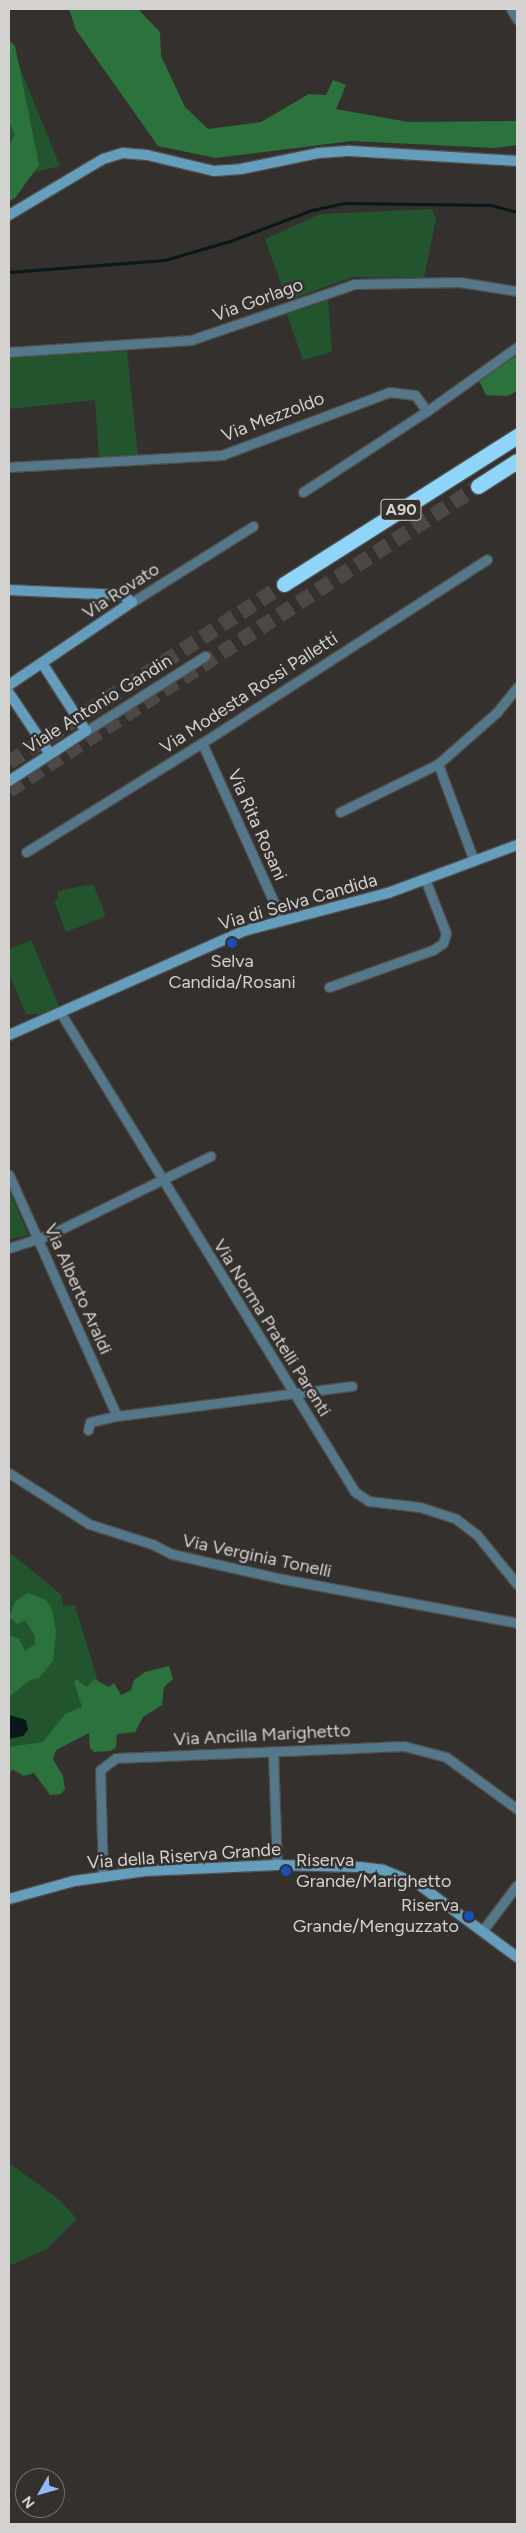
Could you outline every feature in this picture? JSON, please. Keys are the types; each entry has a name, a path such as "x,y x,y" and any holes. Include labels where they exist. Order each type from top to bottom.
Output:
{"highway":[{"name":"A90","path":"284,584 517,436"},
{"path":"478,486 517,461"}],"street":[{"path":"511,9 517,19"},
{"path":"9,215 103,159 122,153 148,155 214,171 241,169 318,153 350,151 517,160"},
{"name":"Via Gorlago","path":"9,352 191,340 355,284 460,282 517,291"},
{"path":"303,492 427,411 517,347"},
{"name":"Via Mezzoldo","path":"9,467 219,456 390,392 415,395 427,411"},
{"name":"Via Rovato","path":"9,685 132,602 253,526"},
{"name":"Via Modesta Rossi Palletti","path":"26,852 202,743 487,559"},
{"path":"9,590 122,595 132,602"},
{"name":"Viale Antonio Gandin","path":"9,781 205,656"},
{"path":"42,663 86,731"},
{"path":"340,812 438,764 498,712 517,687"},
{"path":"9,693 50,754"},
{"name":"Via Rita Rosani","path":"202,743 282,920"},
{"path":"438,764 474,861"},
{"name":"Via di Selva Candida","path":"9,1035 233,936 282,920 363,900 517,846"},
{"path":"329,986 433,950 443,943 446,933 425,879"},
{"name":"Via Norma Pratelli Parenti","path":"60,1012 160,1179 358,1495 369,1501 420,1508 456,1519 477,1535 517,1584"},
{"path":"9,1248 37,1240 210,1156"},
{"name":"Via Alberto Araldi","path":"9,1175 117,1416"},
{"path":"88,1430 90,1422 117,1416 352,1386"},
{"name":"Via Verginia Tonelli","path":"9,1473 89,1524 152,1544 172,1554 283,1579 517,1622"},
{"name":"Via Ancilla Marighetto","path":"103,1876 100,1770 105,1763 121,1758 387,1745 421,1749 457,1764 517,1809"},
{"path":"273,1751 277,1865"},
{"name":"Via della Riserva Grande","path":"9,1899 48,1887 103,1876 277,1865 360,1867 398,1874 426,1888 517,1957"},
{"path":"483,1930 517,1885"}],"green space":[{"path":"69,9 138,9 160,32 161,56 185,107 208,129 261,122 309,94 326,95 333,80 346,85 336,109 408,122 517,121 517,145 494,148 352,141 216,158 158,146 76,30"},
{"path":"9,40 15,46 39,165 15,198 9,201 9,146 15,135 9,121"},
{"path":"9,41 60,166 9,178"},
{"path":"432,209 436,219 424,278 352,277 287,301 265,239 320,214"},
{"path":"328,297 332,352 303,360 286,312"},
{"path":"127,351 138,455 99,457 95,400 9,409 9,357"},
{"path":"517,355 517,391 507,396 486,395 479,381"},
{"path":"93,884 106,916 66,932 54,900 58,899 58,891"},
{"path":"31,940 59,1006 45,1014 26,1014 9,974 9,949"},
{"path":"9,1190 28,1235 9,1240"},
{"path":"9,1552 62,1595 63,1606 75,1605 98,1682 123,1716 9,1756"},
{"path":"28,1593 46,1600 52,1609 56,1631 53,1661 39,1678 30,1680 9,1697 9,1635 19,1639 25,1651 35,1644 35,1636 25,1620 17,1624 9,1617 15,1602"},
{"path":"169,1666 173,1679 164,1687 162,1705 143,1717 135,1732 117,1734 116,1747 111,1751 94,1752 90,1748 89,1733 56,1750 53,1759 63,1776 65,1789 61,1794 50,1795 34,1773 24,1776 12,1769 9,1775 9,1747 43,1742 65,1714 82,1707 74,1682 76,1679 87,1687 94,1679 109,1687 114,1683 121,1695 131,1690 134,1680 145,1672"},
{"path":"9,2163 61,2201 77,2219 47,2249 9,2266"}],"shaded area":[{"path":"9,1715 26,1720 28,1730 23,1736 9,1739"}],"waterway":[{"path":"9,272 165,260 230,241 312,210 344,203 491,205 517,212"}],"tunnel":[{"path":"9,790 478,486"},
{"path":"9,762 284,584"}],"place":[{"name":"Selva Candida/Rosani","path":"232,943"},
{"name":"Riserva Grande/Marighetto","path":"286,1871"},
{"name":"Riserva Grande/Menguzzato","path":"469,1916"}]}
